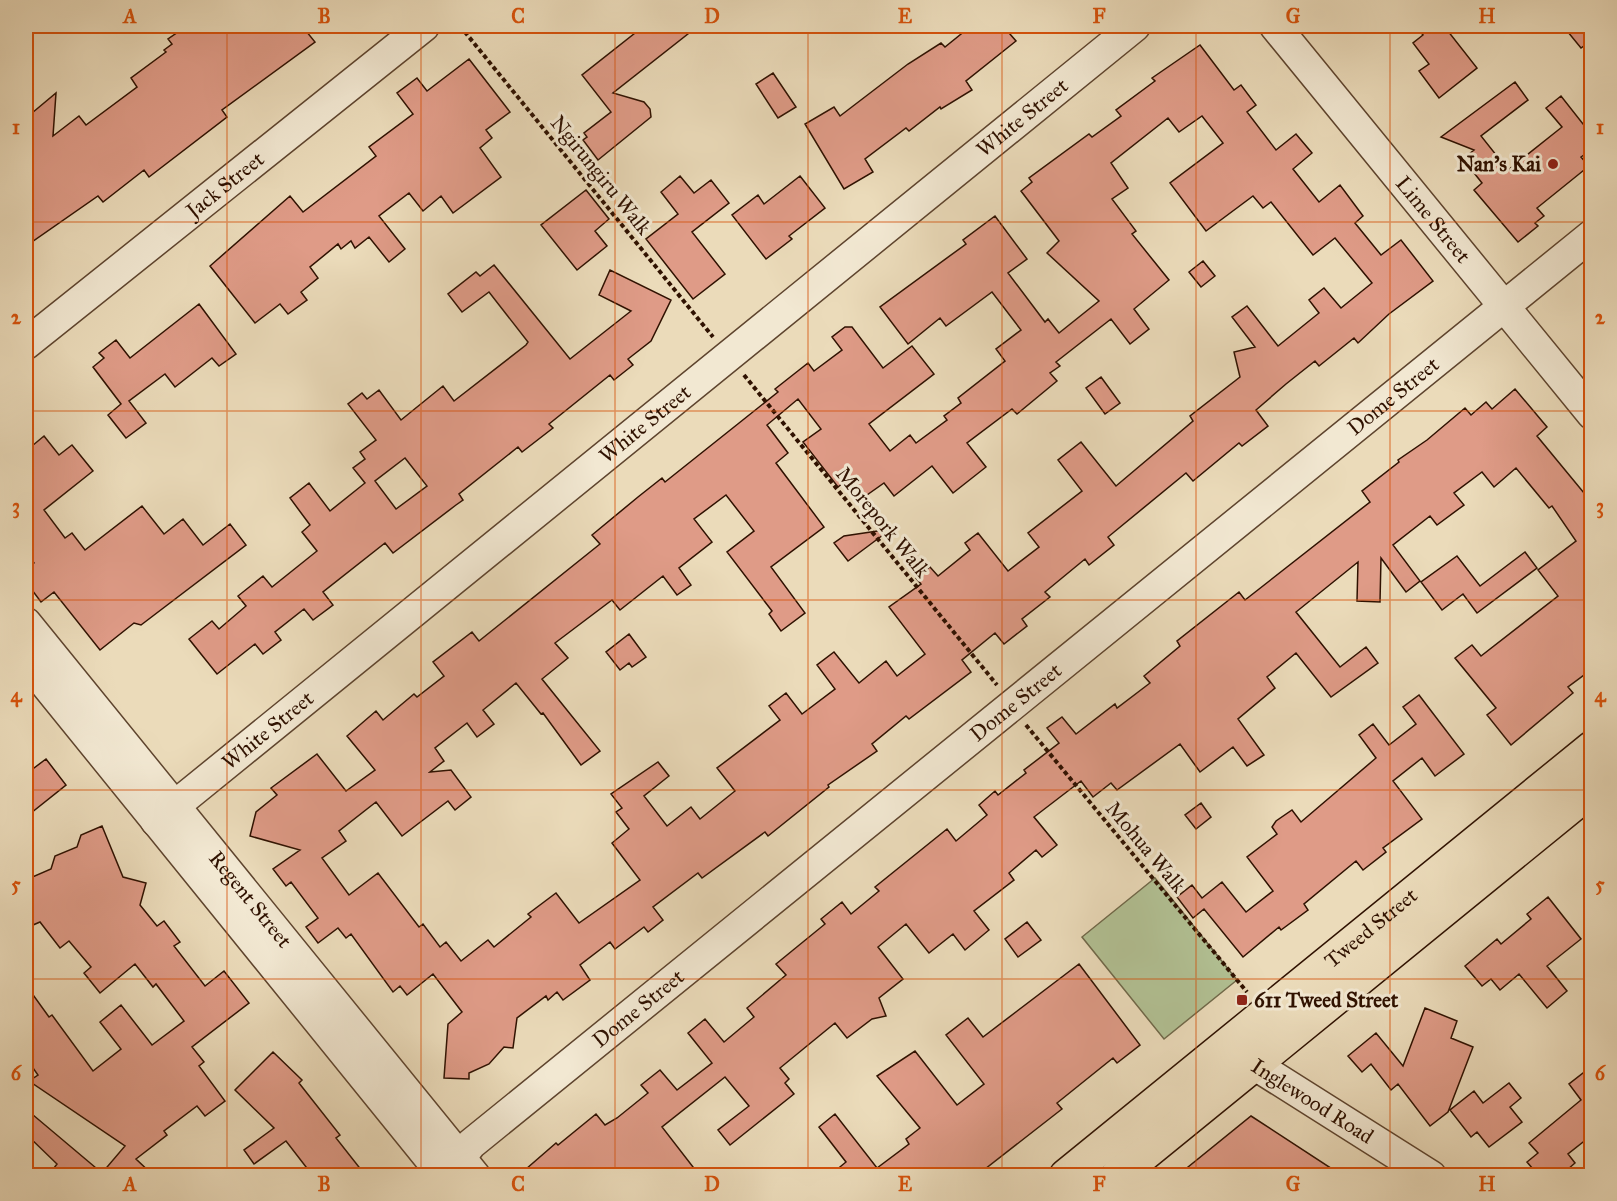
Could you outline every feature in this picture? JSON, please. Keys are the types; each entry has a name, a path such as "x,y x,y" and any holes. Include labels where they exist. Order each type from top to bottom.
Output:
{"main road":[{"name":"Tweed Street","path":"1074,1173 1592,748"},
{"name":"Tweed Street","path":"1117,1176 1592,789"}],"street":[{"name":"Jack Street","path":"26,344 424,26"},
{"name":"White Street","path":"166,814 1134,26"},
{"name":"Lime Street","path":"1275,26 1592,414"},
{"name":"Dome Street","path":"456,1171 471,1144 1592,235"},
{"name":"Regent Street","path":"26,623 166,814 456,1171"},
{"name":"Regent Street","path":"26,660 166,814"},
{"name":"Inglewood Road","path":"1226,1046 1431,1176"}],"path":[{"name":"Ngirungiru Walk","path":"460,26 718,342"},
{"name":"Morepork Walk","path":"742,372 1002,691"},
{"name":"Mohua Walk","path":"1022,720 1247,992"}],"green space":[{"path":"1155,878 1237,980 1164,1039 1082,937"}],"building":[{"path":"187,26 302,26 315,42 222,110 227,117 149,177 144,170 103,202 98,196 26,246 26,118 56,93 53,136 79,116 86,125 137,87 131,78 166,52 164,50 172,44 168,39"},
{"path":"644,26 698,26 613,93 644,102 650,109 651,117 598,160 583,140 587,137 584,133 611,112 582,75"},
{"path":"971,26 1003,26 1016,41 966,81 972,90 941,109 940,107 909,131 906,128 865,159 873,172 844,189 805,124 834,107 840,116 908,64 941,43 945,47"},
{"path":"1416,26 1444,26 1477,68 1439,98 1419,71 1429,64 1413,43 1423,35"},
{"path":"1563,26 1592,26 1592,40 1581,48"},
{"path":"1200,45 1234,90 1241,85 1256,105 1247,112 1276,150 1296,134 1312,153 1293,169 1319,202 1340,185 1363,216 1355,223 1381,255 1401,240 1433,281 1389,314 1358,343 1354,338 1319,366 1315,361 1286,384 1256,410 1268,426 1242,446 1239,443 1193,481 1186,473 1108,537 1114,545 1089,565 1085,559 1045,592 1050,597 1022,619 1027,626 1004,644 995,633 962,660 971,672 909,719 906,716 872,744 877,751 828,785 829,787 768,836 765,832 702,878 698,873 653,907 663,920 648,932 644,927 615,949 610,942 580,965 590,980 563,1000 557,992 548,1000 546,996 517,1018 513,1048 504,1047 489,1064 469,1073 469,1079 444,1078 448,1024 462,1012 433,974 407,995 400,986 393,992 351,934 346,938 338,928 318,943 306,927 318,918 291,882 286,886 273,869 300,850 250,836 256,812 277,795 271,788 317,754 346,791 375,770 347,736 376,711 383,720 414,694 417,697 444,676 433,662 472,632 479,641 600,544 592,535 638,497 662,478 665,482 778,392 775,389 808,363 814,371 842,350 832,337 845,327 852,327 883,368 912,346 934,374 869,424 890,451 910,435 916,443 947,420 944,416 961,403 958,398 1005,361 996,349 1021,330 992,292 946,326 940,318 908,344 880,307 966,244 963,240 995,216 1027,259 1008,273 1045,322 1048,319 1059,333 1099,301 1047,253 1059,241 1021,191 1032,182 1029,178 1089,134 1092,137 1121,116 1116,110 1155,81 1152,78","holes":["1202,116 1223,143 1170,183 1206,231 1253,196 1263,208 1271,202 1313,255 1335,238 1372,283 1341,308 1324,288 1309,300 1319,313 1278,346 1247,306 1232,317 1255,347 1234,352 1240,377 1190,416 1193,421 1116,486 1081,442 1058,460 1082,491 1028,533 1039,547 1008,571 978,533 965,543 970,550 938,576 930,567 916,578 921,584 889,607 925,654 897,676 886,661 859,683 834,652 817,665 835,689 802,714 786,693 769,706 780,720 717,768 735,791 700,819 691,807 667,826 644,796 669,776 658,762 611,794 622,808 616,812 629,829 612,843 640,880 579,923 556,893 528,914 531,917 494,947 488,940 461,961 446,942 440,947 423,924 419,927 378,873 349,895 322,858 346,841 339,831 376,802 402,836 448,801 455,810 471,797 451,770 430,772 444,761 435,748 467,723 477,737 494,724 483,710 516,683 541,714 543,713 581,765 600,751 542,679 568,658 555,643 612,600 620,610 663,576 677,595 691,585 679,568 712,542 694,519 726,495 754,531 727,552 772,611 769,614 781,631 805,613 771,567 824,527 776,463 788,453 767,425 798,399 821,429 803,442 838,487 843,483 857,502 884,483 894,496 932,466 953,493 986,467 967,443 1012,409 1017,414 1057,381 1050,373 1060,366 1056,362 1111,319 1130,344 1149,329 1134,309 1169,280 1132,234 1136,231 1112,199 1128,188 1111,163 1168,118 1179,132"]},
{"path":"469,59 510,112 486,130 492,138 480,148 501,177 453,213 441,196 423,211 409,193 379,216 405,249 389,262 369,237 355,248 351,241 341,249 338,244 310,267 318,278 301,292 307,300 288,314 280,304 255,323 210,266 290,196 303,212 376,156 369,147 413,114 397,93 417,78 427,91"},
{"path":"773,73 796,107 778,118 756,84"},
{"path":"1515,82 1528,100 1481,136 1508,170 1562,127 1546,108 1561,96 1583,124 1592,117 1592,149 1581,157 1589,166 1537,208 1544,216 1535,223 1538,226 1518,242 1474,190 1482,183 1463,159 1474,150 1441,137"},
{"path":"680,176 694,193 711,180 729,203 692,232 725,274 693,299 646,239 678,214 661,192"},
{"path":"800,176 825,208 789,236 792,239 766,259 732,215 758,195 764,204"},
{"path":"586,190 609,219 595,231 607,246 577,270 541,225"},
{"path":"1203,261 1215,276 1201,287 1189,272"},
{"path":"494,265 570,359 631,311 599,295 610,270 671,300 651,341 628,359 633,365 614,380 610,375 549,424 553,428 522,452 518,447 459,494 463,500 393,553 385,543 323,592 333,605 313,620 304,609 275,632 281,640 263,654 255,644 217,674 189,639 212,621 219,629 246,606 238,596 263,576 272,587 317,551 302,532 310,525 290,498 309,483 330,511 365,483 353,468 365,459 360,452 376,440 348,404 362,393 367,399 379,390 401,420 443,386 454,401 528,342 489,292 462,312 448,294 476,272 480,276","holes":["405,458 427,486 396,509 375,481"]},
{"path":"199,304 236,354 219,366 212,358 175,387 165,374 129,401 146,423 126,438 108,415 121,404 93,367 104,358 99,353 116,340 130,358"},
{"path":"1101,377 1120,403 1105,414 1086,388"},
{"path":"1515,389 1547,427 1537,436 1584,493 1592,487 1592,669 1568,687 1573,693 1511,745 1487,715 1496,708 1455,658 1472,645 1481,656 1558,596 1538,570 1576,541 1552,506 1549,508 1516,468 1494,487 1482,472 1454,493 1464,505 1437,525 1430,516 1393,545 1420,581 1406,592 1381,558 1380,602 1357,601 1358,562 1296,612 1340,667 1366,647 1378,663 1331,697 1296,653 1267,677 1275,688 1238,719 1264,755 1247,766 1233,747 1200,772 1180,744 1117,790 1111,783 1093,797 1081,781 1034,817 1057,845 1042,857 1036,850 1009,873 1014,880 974,911 989,930 965,950 953,934 929,953 906,924 878,947 903,979 879,998 886,1016 872,1019 847,1038 835,1023 780,1068 789,1079 785,1083 794,1094 730,1145 718,1130 749,1106 725,1077 662,1127 700,1176 518,1176 556,1143 558,1145 596,1114 605,1125 617,1118 648,1093 641,1085 660,1070 677,1090 712,1063 688,1033 705,1019 724,1042 754,1017 747,1008 786,975 776,964 825,924 821,919 842,902 851,914 879,891 875,887 947,829 956,841 987,815 979,805 995,791 998,795 1026,773 1024,770 1059,743 1047,728 1062,717 1076,734 1115,704 1117,708 1150,683 1144,676 1180,646 1177,641 1239,592 1245,600 1370,502 1362,491 1399,462 1398,460 1427,440 1465,408 1471,415 1486,402 1492,409"},
{"path":"44,436 59,455 72,445 93,471 44,510 65,538 72,533 85,550 142,506 164,534 183,519 203,545 230,524 246,545 141,625 134,623 100,650 54,592 41,602 26,582 26,570 34,563 26,552 26,451"},
{"path":"891,529 848,561 834,543 844,536"},
{"path":"1525,552 1537,568 1477,613 1463,594 1442,610 1421,582 1457,556 1480,586"},
{"path":"629,634 646,657 632,667 629,663 620,670 606,652"},
{"path":"1419,695 1464,754 1435,776 1422,758 1393,781 1422,819 1383,848 1386,852 1363,870 1356,861 1304,904 1308,910 1281,930 1279,927 1243,957 1204,909 1193,918 1177,897 1192,885 1202,898 1222,882 1246,912 1273,891 1247,857 1277,834 1272,827 1276,821 1292,810 1301,822 1376,758 1359,735 1373,724 1389,745 1416,724 1403,707"},
{"path":"46,759 66,785 26,817 26,774"},
{"path":"1201,803 1211,817 1196,829 1185,815"},
{"path":"102,826 123,877 146,883 140,905 157,926 164,921 180,942 174,946 205,986 224,971 249,1003 192,1047 204,1062 199,1066 225,1101 205,1116 197,1106 164,1131 167,1135 136,1159 154,1176 48,1176 57,1164 26,1134 26,1109 102,1173 125,1146 29,1081 38,1075 26,1058 26,985 49,1017 52,1015 93,1071 121,1049 100,1022 121,1005 152,1045 184,1021 156,984 153,987 135,964 100,993 84,973 91,967 69,941 60,948 40,922 26,928 26,889 30,878 51,869 55,856 77,847 81,835"},
{"path":"1548,897 1581,939 1547,966 1567,991 1547,1008 1519,974 1500,990 1491,979 1482,986 1465,966 1497,939 1501,944 1531,919 1527,914"},
{"path":"1027,922 1041,940 1018,957 1005,939"},
{"path":"1079,964 1140,1045 1117,1063 1113,1058 1057,1103 1062,1109 976,1176 829,1176 846,1162 819,1127 835,1114 877,1168 909,1144 906,1139 920,1128 877,1076 915,1051 957,1105 984,1084 946,1035 968,1018 983,1037"},
{"path":"1425,1008 1457,1021 1451,1038 1473,1047 1448,1112 1430,1126 1398,1084 1391,1090 1371,1064 1362,1072 1348,1056 1376,1033 1403,1066"},
{"path":"273,1052 302,1080 299,1083 340,1135 336,1138 366,1176 313,1176 286,1141 254,1164 244,1150 274,1128 235,1090"},
{"path":"1592,1066 1592,1135 1568,1154 1575,1163 1560,1176 1539,1176 1527,1162 1538,1153 1529,1143 1581,1100 1569,1084"},
{"path":"1509,1083 1521,1098 1510,1107 1522,1122 1489,1147 1477,1132 1471,1137 1450,1110 1474,1091 1483,1103"},
{"path":"1251,1116 1343,1176 1177,1176"}],"place":[{"name":"Nan's Kai","path":"1553,164"},
{"name":"611 Tweed Street","path":"1242,1000"}]}
